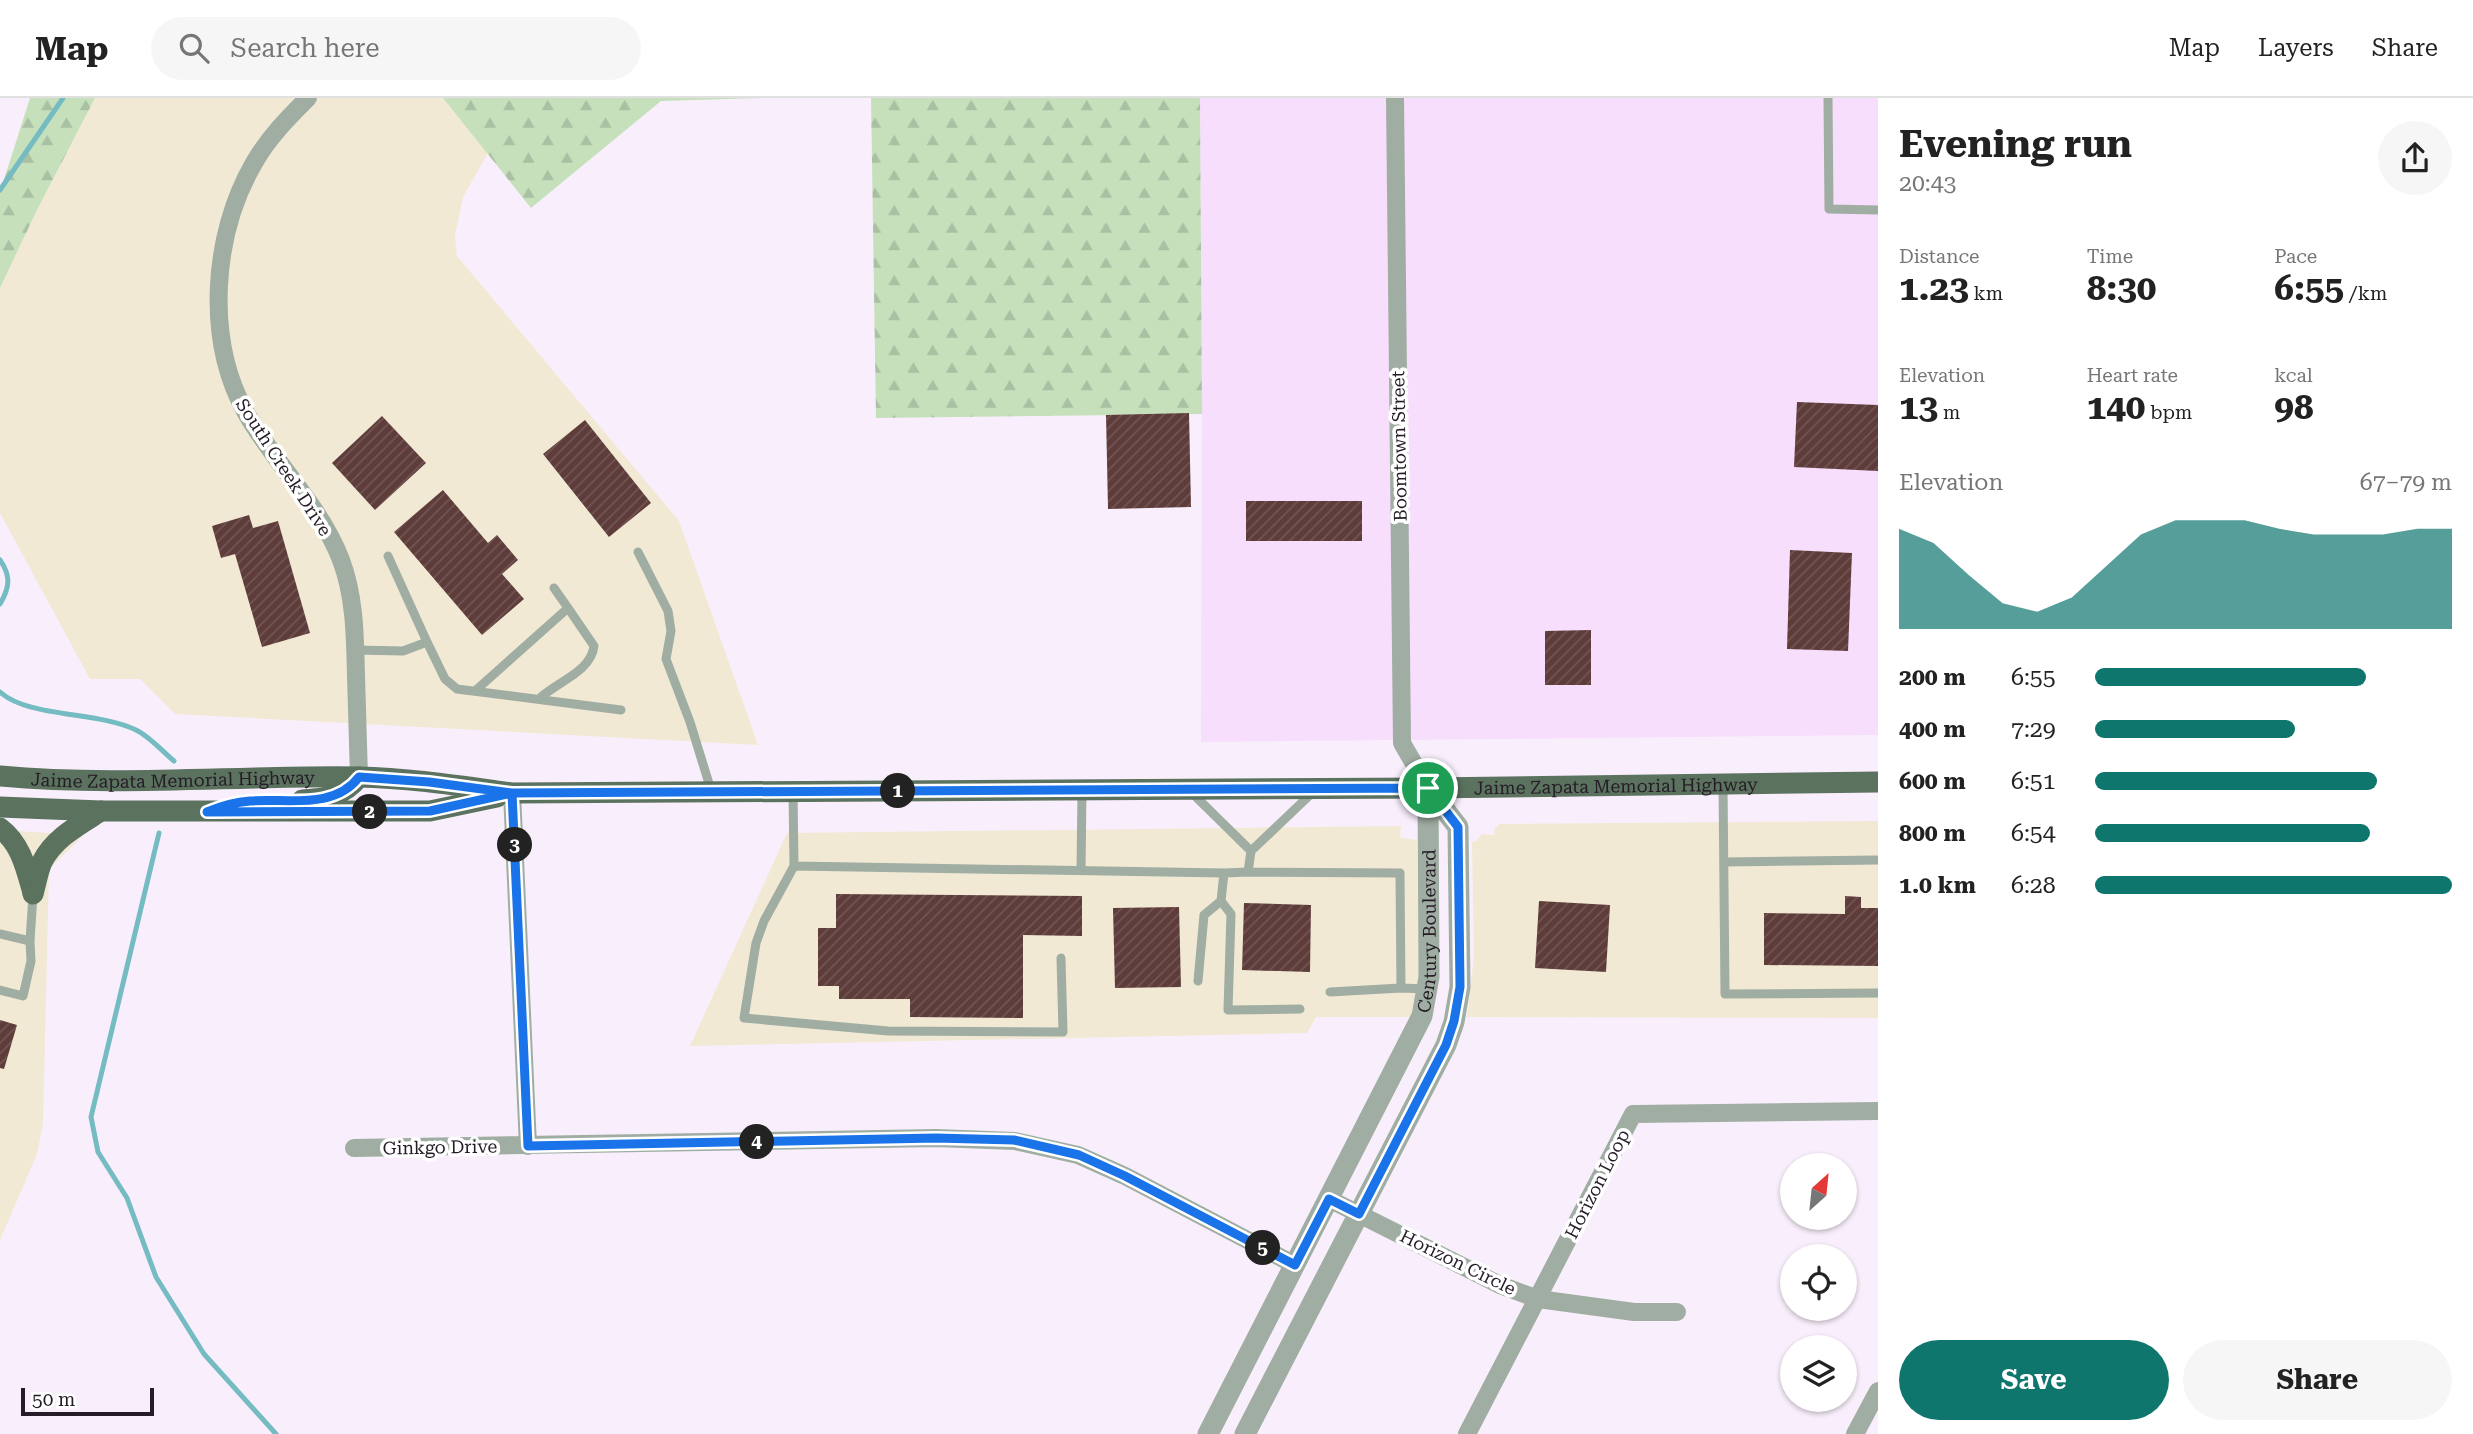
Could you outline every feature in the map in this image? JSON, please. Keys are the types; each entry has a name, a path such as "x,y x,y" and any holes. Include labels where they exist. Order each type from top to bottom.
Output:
{"main road":[{"name":"Jaime Zapata Memorial Highway","path":"0,776 128,782 359,777 429,782 512,793 1316,789 1878,782"},
{"path":"207,812 234,802 330,798 351,788 359,777"},
{"name":"Jaime Zapata Memorial Highway","path":"0,807 207,812 430,811 512,793"},
{"path":"33,894 42,863 52,847 68,832 101,811"},
{"path":"0,828 9,835 24,858 33,894"}],"street":[{"name":"South Creek Drive","path":"308,98 274,134 254,163 240,191 225,245 220,325 236,392 246,413 328,532 341,562 351,598 359,777"},
{"name":"Boomtown Street","path":"1395,98 1402,743 1428,788"},
{"name":"Century Boulevard","path":"1208,1434 1422,1016 1428,989 1428,788"},
{"name":"Century Boulevard","path":"1245,1434 1446,1045 1454,1021 1460,987 1458,827 1428,788"},
{"path":"512,793 528,1146"},
{"name":"Horizon Loop","path":"1467,1434 1633,1115 1878,1111"},
{"name":"Ginkgo Drive","path":"354,1148 936,1138 1014,1140 1079,1155 1125,1176 1295,1265"},
{"name":"Horizon Circle","path":"1329,1199 1500,1285 1538,1299 1634,1312 1677,1312"},
{"path":"1854,1434 1878,1391"}],"lane":[{"path":"1828,98 1829,209 1878,210"},
{"path":"638,552 668,611 671,631 666,659 690,722 711,792"},
{"path":"388,556 445,679 457,689 621,710"},
{"path":"539,699 587,663 593,654 594,646 554,587"},
{"path":"475,691 568,608"},
{"path":"355,650 403,651 427,642"},
{"path":"1723,784 1726,994 1878,993"},
{"path":"1188,789 1251,851"},
{"path":"1248,872 1251,851 1316,789"},
{"path":"1081,870 1082,790"},
{"path":"793,792 794,866 764,921 756,943 744,1018 888,1031 1063,1032 1060,958"},
{"path":"1725,862 1878,860"},
{"path":"794,866 1400,873 1401,988"},
{"path":"1224,873 1221,901 1231,914 1228,1010 1300,1009"},
{"path":"0,990 23,996 30,961 33,894"},
{"path":"1198,981 1204,915 1221,901"},
{"path":"0,934 30,941"},
{"path":"1330,992 1428,989"}],"shaded area":[{"path":"95,98 443,98 488,153 463,197 455,236 457,256 679,521 758,745 175,714 140,679 90,679 0,513 0,288"},
{"path":"1200,98 1878,98 1878,735 1201,742"},
{"path":"1878,821 1878,1018 1467,1017 1474,957 1472,842 1482,834 1494,835 1495,828 1500,824"},
{"path":"1401,826 1400,838 1417,840 1419,980 1411,1017 1316,1017 1307,1033 690,1046 787,833"},
{"path":"0,830 84,835 49,869 43,1124 37,1154 0,1240"}],"green space":[{"path":"30,98 95,98 0,288 0,192"},
{"path":"443,98 763,98 661,101 531,208"},
{"path":"871,98 1200,98 1202,414 876,418"}],"building":[{"path":"1797,402 1878,405 1878,471 1794,467"},
{"path":"1189,413 1191,507 1108,509 1106,415"},
{"path":"382,416 426,463 375,510 332,463"},
{"path":"585,420 651,503 609,537 543,454"},
{"path":"443,490 488,543 497,535 518,560 502,574 524,599 482,635 394,532"},
{"path":"1246,501 1362,501 1362,541 1246,541"},
{"path":"249,515 253,528 278,521 310,633 262,647 235,554 221,558 212,526"},
{"path":"1790,550 1852,553 1848,651 1787,649"},
{"path":"1591,630 1591,685 1545,685 1545,631"},
{"path":"836,894 1082,896 1082,936 1023,935 1023,1018 910,1017 910,999 839,999 839,986 818,986 818,928 836,928"},
{"path":"1845,896 1861,897 1861,908 1878,908 1878,966 1764,965 1764,913 1845,914"},
{"path":"1539,901 1610,905 1606,972 1535,968"},
{"path":"1244,903 1311,905 1310,972 1242,970"},
{"path":"1179,907 1181,987 1115,988 1113,908"},
{"path":"0,1020 17,1025 4,1069 0,1068"}],"waterway":[{"path":"0,190 63,98"},
{"path":"0,560 8,582 0,604"},
{"path":"0,692 28,706 102,720 136,730 174,761"},
{"path":"159,833 91,1117 98,1152 127,1198 156,1277 204,1354 276,1434"}],"route":[{"path":"1428,788 512,793 430,811 207,812 234,802 330,798 351,788 359,777 429,782 512,793 528,1146 936,1138 1014,1140 1079,1155 1125,1176 1295,1265 1329,1199 1359,1214 1446,1045 1454,1021 1460,987 1458,827 1428,788"}]}
